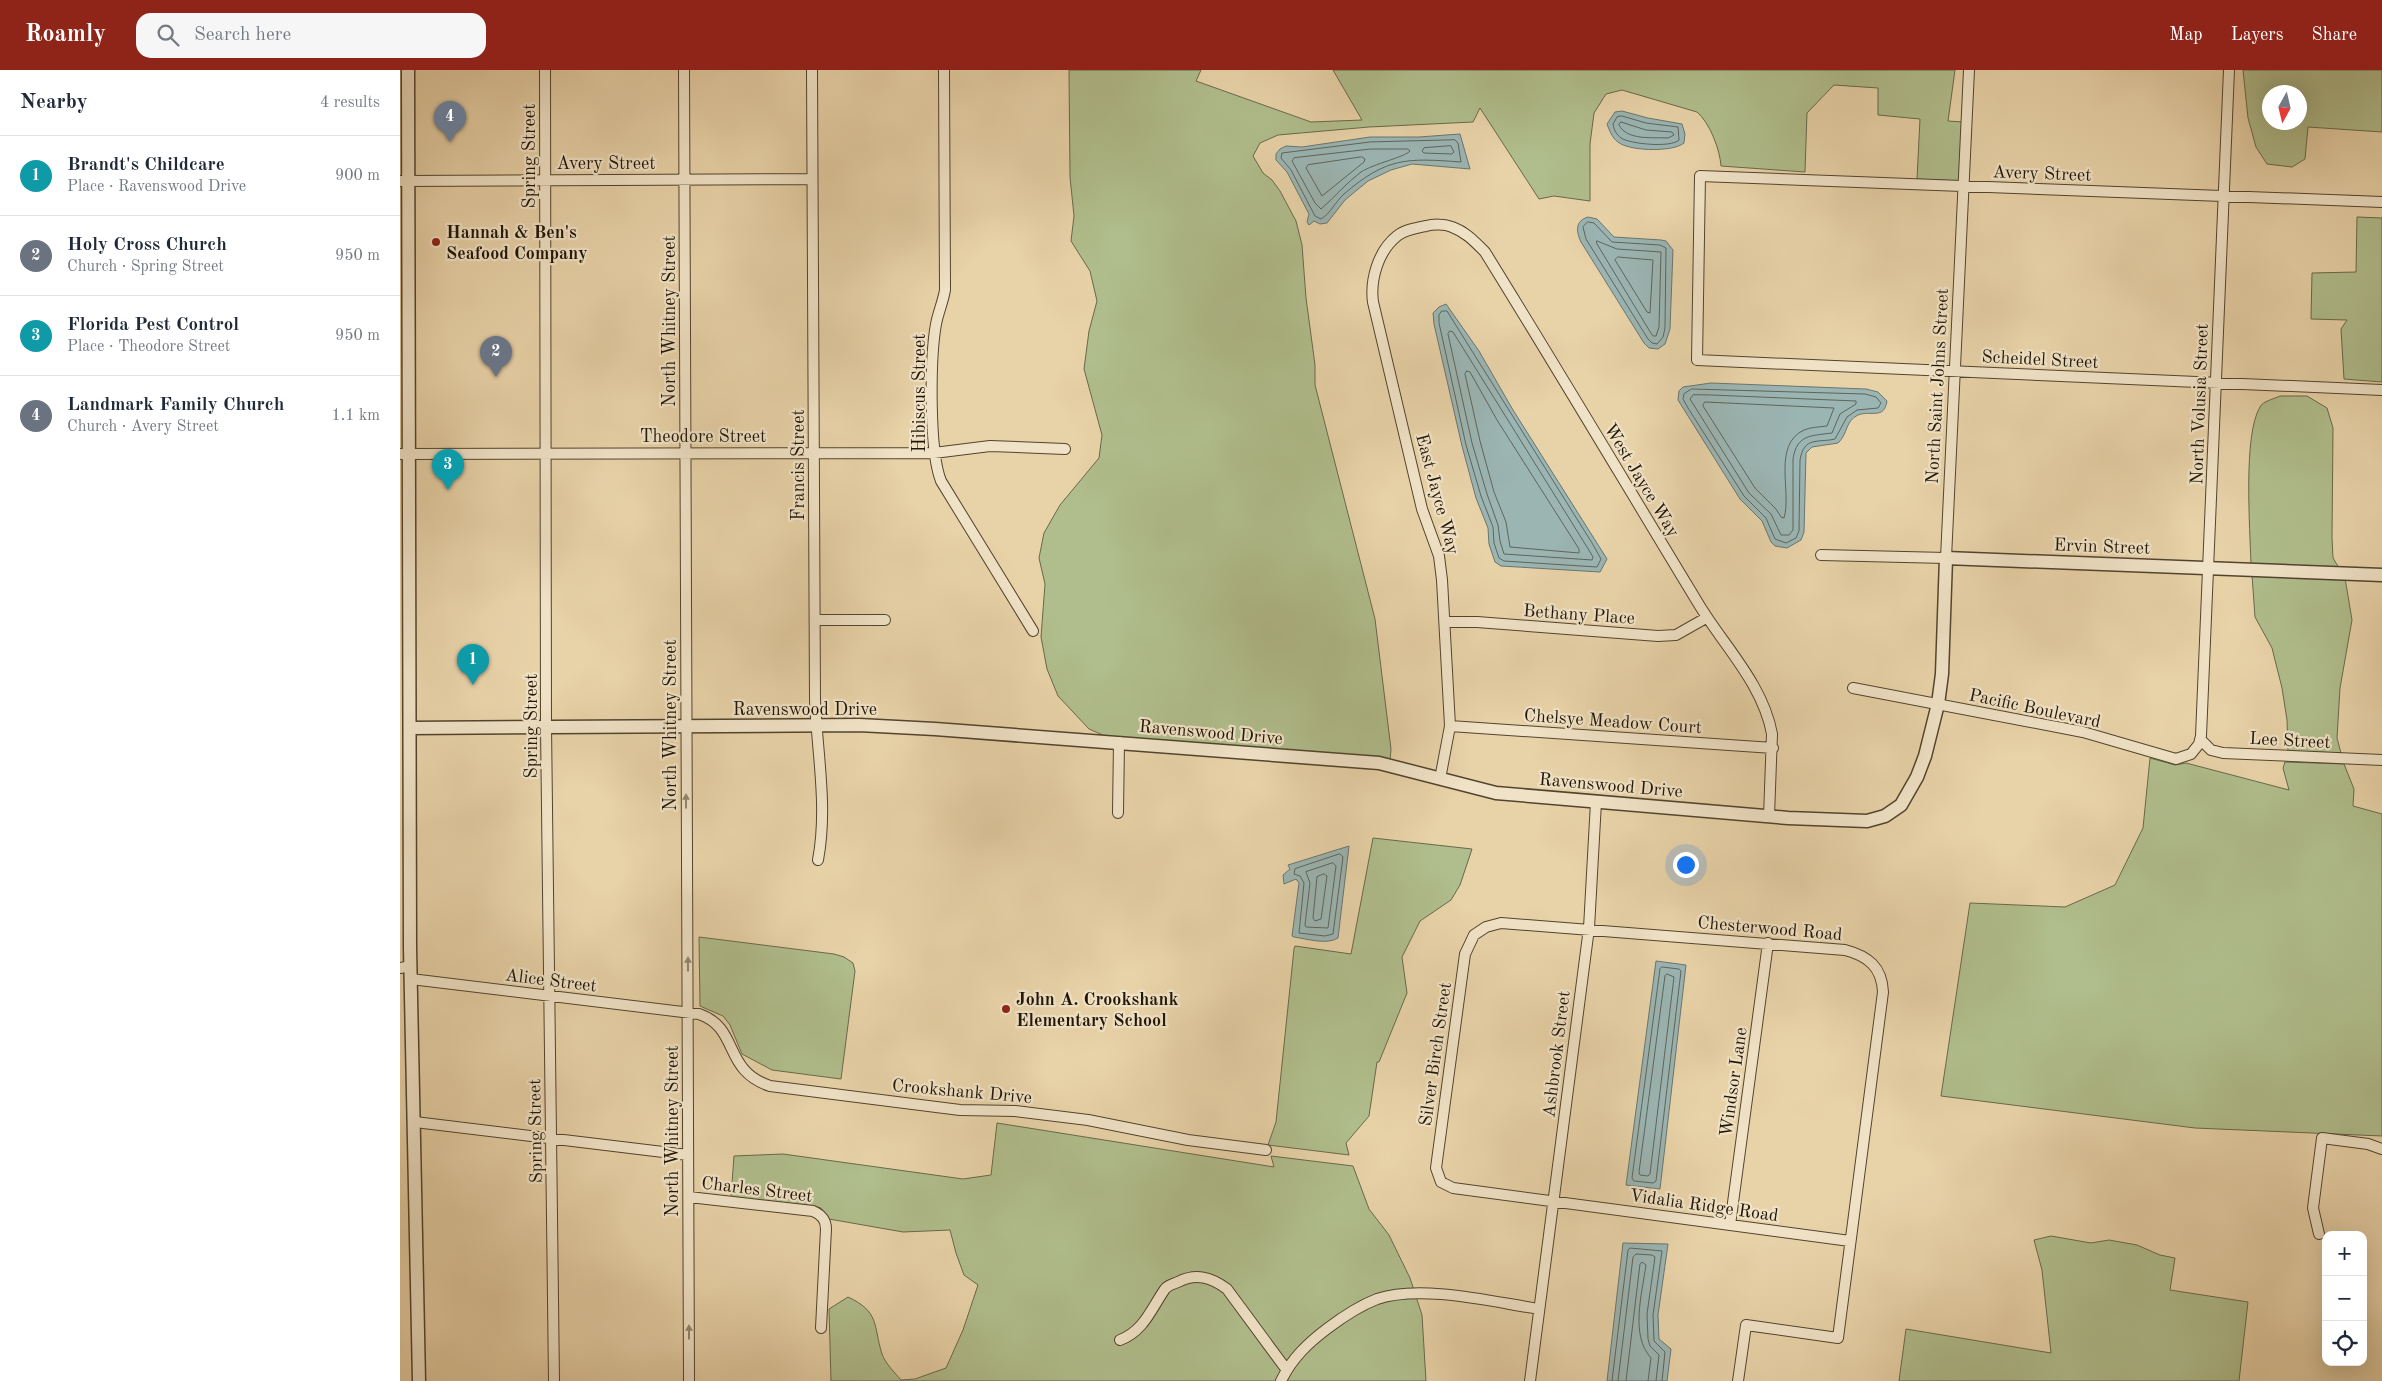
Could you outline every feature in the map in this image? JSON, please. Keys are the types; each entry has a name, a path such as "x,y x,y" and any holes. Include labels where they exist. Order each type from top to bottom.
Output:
{"street":[{"path":"408,70 404,180 406,977 415,1122 419,1381"},
{"name":"Spring Street","path":"545,70 546,726 554,1381"},
{"name":"North Whitney Street","path":"684,70 689,1381"},
{"name":"Francis Street","path":"812,70 816,725 822,801 822,827 818,860"},
{"name":"Hibiscus Street","path":"944,70 945,290 936,322 933,346 934,453 936,469 941,481 1033,631"},
{"name":"North Saint Johns Street","path":"1938,704 1942,674 1969,70"},
{"name":"North Volusia Street","path":"2201,740 2229,70"},
{"name":"Avery Street","path":"1697,360 1700,176 2382,202"},
{"name":"Avery Street","path":"404,180 812,179"},
{"name":"West Jayce Way","path":"1404,232 1432,225 1450,226 1470,236 1485,252 1706,618 1757,690 1770,721 1773,748 1768,816"},
{"name":"East Jayce Way","path":"1404,232 1396,236 1384,252 1375,270 1371,285 1373,302 1422,509 1439,556 1445,622 1450,726 1440,779"},
{"name":"Scheidel Street","path":"1697,360 2382,390"},
{"name":"Theodore Street","path":"405,454 934,453 990,446 1065,449"},
{"name":"Ervin Street","path":"1821,555 2382,575"},
{"name":"Bethany Place","path":"1445,622 1477,622 1658,636 1676,635 1706,618"},
{"path":"815,620 884,620"},
{"name":"Pacific Boulevard","path":"1854,688 2083,732 2176,760 2191,754 2201,740"},
{"name":"Ravenswood Drive","path":"405,728 887,726 1379,763 1496,793 1768,816 1867,821 1876,820 1893,812 1907,798 1930,741 1938,704"},
{"name":"Chelsye Meadow Court","path":"1450,726 1773,748"},
{"name":"Lee Street","path":"2201,740 2211,750 2222,753 2382,760"},
{"path":"1118,813 1119,742"},
{"name":"Ashbrook Street","path":"1530,1381 1589,928 1596,802"},
{"name":"Silver Birch Street","path":"1554,1201 1453,1188 1441,1182 1436,1168 1465,954 1474,936 1486,927 1501,922 1589,928"},
{"name":"Chesterwood Road","path":"1589,928 1845,950 1860,954 1875,965 1882,981 1883,992 1838,1338 1746,1325 1738,1381"},
{"name":"Windsor Lane","path":"1730,1225 1768,943"},
{"name":"Alice Street","path":"406,977 688,1012"},
{"name":"Crookshank Drive","path":"688,1012 705,1016 715,1022 726,1035 739,1066 750,1077 770,1086 960,1110 1015,1111 1088,1120 1188,1140 1266,1150"},
{"name":"Charles Street","path":"415,1122 688,1155"},
{"path":"2319,1234 2313,1208 2322,1138 2368,1144 2382,1150"},
{"name":"Charles Street","path":"689,1197 814,1211 821,1215 826,1224 826,1229 820,1328"},
{"name":"Vidalia Ridge Road","path":"1554,1201 1850,1241"},
{"path":"1120,1340 1132,1336 1150,1316 1166,1287 1189,1276 1207,1278 1217,1281 1227,1289 1286,1369"},
{"path":"1281,1381 1286,1369 1305,1345 1354,1309 1378,1299 1418,1293 1539,1309"}],"green space":[{"path":"1069,70 1201,70 1196,81 1311,122 1362,120 1333,70 1955,70 1948,121 1963,122 1961,181 1917,179 1920,119 1878,115 1878,88 1834,85 1807,113 1805,172 1721,166 1714,137 1697,112 1622,90 1606,94 1594,113 1590,144 1590,201 1554,196 1539,199 1480,108 1473,122 1369,127 1278,135 1260,143 1253,156 1263,173 1272,180 1280,191 1296,221 1302,245 1306,298 1315,365 1315,385 1375,619 1391,749 1390,760 1105,736 1089,729 1058,696 1047,669 1041,637 1045,584 1039,558 1044,533 1060,505 1099,458 1102,435 1084,369 1089,331 1097,301 1090,271 1071,241 1074,216 1070,177"},
{"path":"2243,70 2382,70 2382,132 2308,127 2305,159 2292,167 2267,164 2256,147 2248,118"},
{"path":"2357,217 2382,218 2382,382 2344,379 2341,329 2347,320 2311,319 2312,273 2356,272"},
{"path":"2280,396 2307,396 2327,408 2333,428 2333,558 2339,568 2251,564 2249,460 2251,438 2261,405"},
{"path":"2252,575 2345,578 2352,620 2340,688 2337,738 2341,753 2288,751 2287,720 2282,688 2272,648 2255,617"},
{"path":"2150,758 2175,765 2186,763 2289,790 2283,768 2285,762 2344,764 2354,789 2353,806 2382,814 2382,1136 2195,1128 1941,1096 1970,903 2065,907 2115,885 2143,828"},
{"path":"1373,838 1472,849 1460,885 1451,900 1420,921 1402,957 1407,993 1379,1062 1377,1062 1369,1116 1346,1143 1349,1155 1268,1145 1276,1122 1295,946 1351,954"},
{"path":"699,937 834,954 844,957 853,963 855,971 841,1079 772,1070 742,1054 730,1025 723,1016 700,1006"},
{"path":"997,1123 1274,1167 1271,1156 1353,1166 1369,1209 1389,1235 1410,1278 1422,1315 1426,1381 831,1381 829,1309 848,1297 866,1308 874,1320 883,1357 901,1380 915,1379 946,1368 963,1330 978,1285 964,1275 950,1230 903,1232 829,1219 821,1208 814,1206 731,1197 734,1156 783,1154 963,1179 991,1175"},
{"path":"2051,1236 2091,1243 2109,1240 2137,1245 2160,1255 2175,1258 2170,1290 2248,1302 2239,1381 1899,1381 1906,1329 2051,1353 2042,1270 2034,1240"}],"water":[{"path":"1622,111 1682,124 1685,134 1684,143 1671,148 1653,150 1621,144 1614,138 1607,124 1615,112"},
{"path":"1460,134 1470,169 1412,164 1391,170 1368,181 1345,200 1327,223 1320,224 1314,221 1309,225 1307,222 1309,214 1287,172 1276,160 1276,154 1286,146 1302,147 1370,137 1419,137"},
{"path":"1588,217 1597,219 1614,237 1666,241 1673,250 1670,329 1665,344 1658,349 1649,348 1644,343 1581,242 1578,227 1581,221"},
{"path":"1446,304 1479,351 1513,410 1607,559 1600,572 1501,566 1495,562 1489,544 1488,528 1476,498 1462,446 1434,324 1433,313 1439,307"},
{"path":"1711,383 1866,389 1878,392 1887,401 1885,407 1880,412 1858,415 1854,418 1838,443 1812,447 1806,453 1804,532 1801,540 1787,548 1775,546 1771,542 1762,521 1740,499 1678,400 1679,391 1683,387"},
{"path":"1349,846 1338,938 1323,941 1292,936 1299,883 1296,879 1284,884 1283,875 1290,869 1288,865"},
{"path":"1656,961 1686,965 1660,1189 1626,1185"},
{"path":"1623,1243 1668,1244 1658,1315 1659,1339 1671,1349 1667,1381 1607,1381"}],"place":[{"name":"Landmark Family Church","path":"450,142"},
{"name":"Hannah & Ben's Seafood Company","path":"436,242"},
{"name":"Holy Cross Church","path":"496,377"},
{"name":"Florida Pest Control","path":"448,490"},
{"name":"Brandt's Childcare","path":"473,685"},
{"name":"John A. Crookshank Elementary School","path":"1006,1009"}]}
